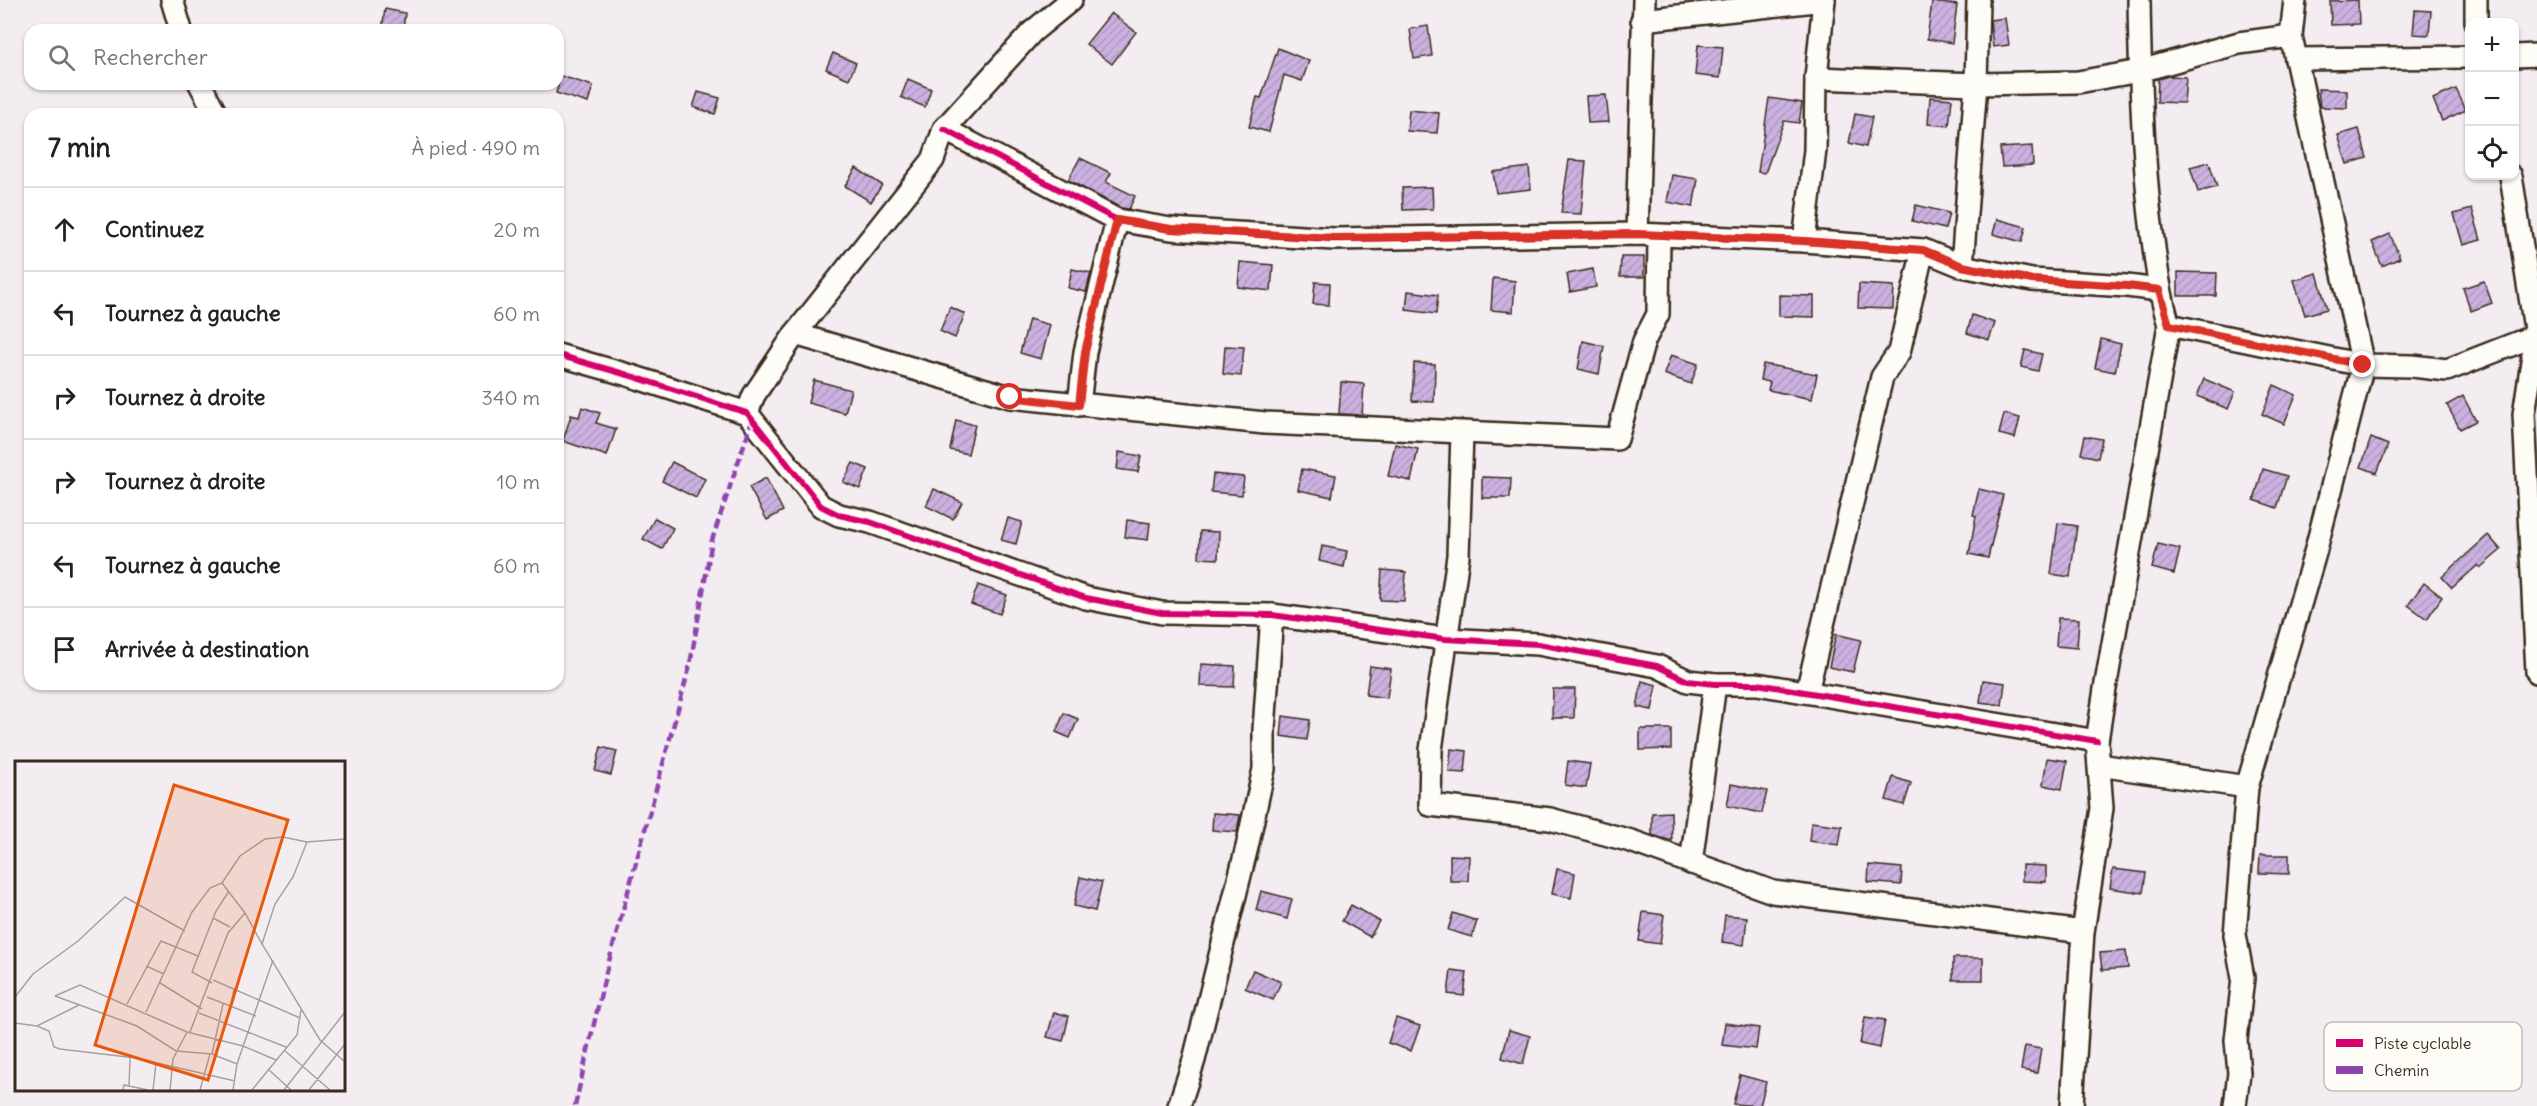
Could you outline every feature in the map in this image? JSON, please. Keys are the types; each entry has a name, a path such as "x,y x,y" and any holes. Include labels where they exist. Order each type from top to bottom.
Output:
{"street":[{"path":"172,0 179,24"},
{"path":"747,413 754,395 795,334 933,160 944,129 1032,32 1071,0"},
{"path":"1637,234 1643,10 1824,0 1816,78 1815,150 1804,241"},
{"path":"1962,266 1976,84 1978,0"},
{"path":"2072,1106 2083,932 2102,807 2097,741 2104,689 2169,325 2159,290 2146,173 2139,71 2139,0"},
{"path":"2235,1106 2239,1073 2236,1040 2243,978 2235,935 2247,787 2315,553 2363,365 2291,36 2295,0"},
{"path":"2476,0 2476,18"},
{"path":"1816,78 1976,84 2078,82 2139,71 2239,43 2291,36"},
{"path":"2519,56 2537,56"},
{"path":"2296,59 2465,57"},
{"path":"203,90 213,108"},
{"path":"944,129 1117,220 1171,229 1334,238 1637,234 1804,241 1923,250 1962,266 2032,280 2159,290"},
{"path":"2512,180 2536,335 2524,414 2532,511 2537,672"},
{"path":"1079,405 1085,352 1117,220"},
{"path":"795,334 1010,397 1265,423 1617,439 1644,341 1658,314 1659,236"},
{"path":"1807,692 1882,376 1899,352 1923,250"},
{"path":"2169,325 2363,365 2412,366 2446,370 2536,335"},
{"path":"564,357 747,413 821,506 838,515 870,522 1086,598 1162,614 1272,615 1445,639 1538,644 1657,666 1688,681 1715,684 1757,684 2097,741"},
{"path":"1462,433 1458,556 1431,750 1430,805 1550,819 1631,841 1773,892 2083,932"},
{"path":"1179,1106 1194,1060 1264,769 1264,730 1272,615"},
{"path":"1691,863 1715,684"},
{"path":"2099,765 2247,787"}],"building":[{"path":"2358,0 2359,24 2331,25 2330,1"},
{"path":"1932,2 1957,5 1952,43 1927,39"},
{"path":"385,9 405,13 404,24 383,24"},
{"path":"2415,10 2431,11 2429,35 2413,34"},
{"path":"1111,13 1136,32 1112,64 1086,44"},
{"path":"2005,18 2009,45 1993,47 1990,20"},
{"path":"1428,26 1432,56 1414,59 1410,29"},
{"path":"1698,45 1723,47 1720,78 1695,75"},
{"path":"1278,48 1309,61 1302,81 1284,75 1269,132 1249,127 1257,97 1261,98"},
{"path":"833,53 856,63 849,79 826,69"},
{"path":"2168,76 2186,77 2184,103 2157,102 2158,79"},
{"path":"564,77 593,86 588,103 556,93 557,90 564,90"},
{"path":"908,79 931,89 925,107 901,97"},
{"path":"2318,89 2347,90 2347,108 2320,107"},
{"path":"2456,89 2465,110 2442,121 2433,99"},
{"path":"698,92 720,98 715,114 693,107"},
{"path":"1606,95 1609,122 1588,123 1586,96"},
{"path":"1930,97 1952,99 1949,126 1928,124"},
{"path":"1769,98 1802,103 1799,123 1784,121 1765,173 1758,172"},
{"path":"1409,110 1439,113 1437,133 1407,131"},
{"path":"1855,114 1872,117 1866,147 1849,143"},
{"path":"2359,129 2367,158 2347,164 2338,135"},
{"path":"2032,146 2033,165 2002,167 2000,148"},
{"path":"1080,158 1111,173 1106,182 1135,196 1129,209 1121,208 1068,180"},
{"path":"1569,160 1586,161 1581,214 1561,213"},
{"path":"2209,162 2217,187 2198,192 2190,167"},
{"path":"1529,167 1531,189 1496,193 1493,172"},
{"path":"856,168 882,185 871,202 845,186"},
{"path":"1672,175 1698,179 1693,207 1667,202"},
{"path":"1432,187 1433,209 1403,210 1402,188"},
{"path":"1916,205 1949,213 1945,229 1912,221"},
{"path":"2472,209 2481,240 2463,245 2454,214"},
{"path":"1997,219 2026,227 2022,242 1993,234"},
{"path":"2390,234 2400,258 2382,266 2372,242"},
{"path":"1621,257 1644,257 1644,277 1620,277"},
{"path":"1240,262 1273,265 1271,291 1238,287"},
{"path":"1072,269 1091,273 1086,292 1068,288"},
{"path":"1593,269 1596,287 1570,292 1567,274"},
{"path":"2178,272 2217,273 2216,296 2178,296"},
{"path":"2317,273 2327,309 2305,315 2294,280"},
{"path":"1493,278 1515,281 1513,312 1491,310"},
{"path":"2484,281 2492,303 2471,311 2463,288"},
{"path":"1315,282 1330,283 1329,305 1313,304"},
{"path":"1859,284 1894,286 1893,309 1858,308"},
{"path":"1408,291 1438,295 1436,314 1406,310"},
{"path":"1779,295 1814,296 1814,317 1779,316"},
{"path":"950,307 965,314 955,338 940,331"},
{"path":"1972,315 1995,323 1989,340 1967,333"},
{"path":"1029,319 1050,325 1041,359 1020,353"},
{"path":"2101,339 2121,344 2115,372 2095,368"},
{"path":"1583,341 1604,346 1599,374 1578,369"},
{"path":"1225,346 1244,347 1241,376 1223,374"},
{"path":"2025,350 2042,354 2038,371 2021,367"},
{"path":"1671,355 1698,364 1691,384 1664,374"},
{"path":"1414,363 1435,364 1434,402 1412,401"},
{"path":"1763,364 1817,374 1812,399 1768,390 1770,382 1760,380"},
{"path":"2204,379 2235,392 2228,409 2197,396"},
{"path":"814,380 851,390 845,413 808,403"},
{"path":"1341,382 1364,384 1362,415 1339,414"},
{"path":"2274,385 2296,395 2284,424 2262,414"},
{"path":"2463,396 2476,421 2460,429 2447,405"},
{"path":"582,407 600,413 596,423 616,429 607,456 564,441 571,415 579,417"},
{"path":"2004,414 2020,418 2015,438 1999,434"},
{"path":"956,420 975,425 968,454 950,450"},
{"path":"2085,436 2102,439 2098,458 2081,454"},
{"path":"2371,438 2388,445 2377,473 2361,467"},
{"path":"1395,444 1418,449 1411,481 1388,476"},
{"path":"1119,452 1141,456 1138,472 1117,469"},
{"path":"672,462 705,479 696,498 662,481"},
{"path":"853,463 868,469 860,489 843,482"},
{"path":"1302,469 1336,475 1332,497 1298,490"},
{"path":"2263,469 2287,476 2277,508 2254,500"},
{"path":"1213,474 1244,477 1242,495 1211,492"},
{"path":"1482,477 1511,478 1510,498 1482,498"},
{"path":"766,478 783,511 767,520 749,487"},
{"path":"934,489 962,502 953,519 926,506"},
{"path":"1979,489 2003,495 1988,558 1969,554 1976,516 1973,515"},
{"path":"655,518 673,528 662,549 643,539"},
{"path":"1008,518 1022,522 1016,544 1001,540"},
{"path":"1127,520 1150,523 1148,540 1125,537"},
{"path":"2058,523 2077,526 2070,577 2051,574"},
{"path":"1200,531 1219,532 1218,559 1199,558"},
{"path":"2488,535 2501,550 2480,568 2478,565 2452,588 2442,577"},
{"path":"2158,544 2180,549 2174,574 2152,568"},
{"path":"1322,546 1347,551 1344,567 1319,561"},
{"path":"1382,570 1406,572 1404,601 1380,600"},
{"path":"2424,583 2442,597 2427,619 2408,605"},
{"path":"978,585 1007,595 1000,614 971,604"},
{"path":"2058,618 2079,619 2077,648 2056,646"},
{"path":"1836,634 1861,640 1853,672 1829,667"},
{"path":"1201,664 1235,666 1234,687 1200,686"},
{"path":"1370,666 1391,669 1387,698 1366,695"},
{"path":"1983,680 2005,683 2002,705 1980,702"},
{"path":"1642,681 1657,685 1652,710 1637,707"},
{"path":"1553,689 1575,689 1574,718 1552,718"},
{"path":"1064,713 1078,719 1070,738 1056,732"},
{"path":"1283,716 1310,720 1307,740 1281,736"},
{"path":"1640,729 1671,729 1671,749 1640,750"},
{"path":"601,747 617,751 611,775 595,771"},
{"path":"1451,749 1467,751 1465,773 1449,772"},
{"path":"2047,758 2067,761 2062,789 2043,785"},
{"path":"1568,761 1590,764 1586,788 1565,785"},
{"path":"1893,777 1911,783 1904,805 1886,800"},
{"path":"1731,784 1767,791 1762,813 1727,806"},
{"path":"1671,812 1672,841 1652,835 1652,813"},
{"path":"1213,813 1240,815 1237,832 1212,830"},
{"path":"1811,822 1842,826 1839,845 1809,841"},
{"path":"1450,855 1469,856 1468,881 1450,881"},
{"path":"2260,855 2289,855 2289,874 2259,873"},
{"path":"1869,865 1902,868 1901,885 1868,882"},
{"path":"2022,865 2046,866 2046,882 2022,881"},
{"path":"1557,869 1575,873 1571,898 1552,894"},
{"path":"2113,869 2146,873 2143,893 2110,888"},
{"path":"1080,877 1102,882 1095,911 1074,906"},
{"path":"1261,891 1292,899 1287,919 1256,910"},
{"path":"1351,905 1379,921 1370,937 1342,921"},
{"path":"1643,912 1664,915 1660,944 1639,941"},
{"path":"1453,913 1477,921 1472,937 1448,930"},
{"path":"1725,915 1747,917 1744,945 1722,942"},
{"path":"2126,951 2128,968 2102,970 2100,953"},
{"path":"1953,958 1983,958 1983,980 1953,980"},
{"path":"1253,970 1281,982 1273,1000 1245,988"},
{"path":"1451,970 1467,972 1464,996 1448,994"},
{"path":"1054,1012 1069,1016 1063,1041 1047,1037"},
{"path":"1865,1017 1885,1020 1880,1048 1860,1044"},
{"path":"1396,1018 1420,1026 1411,1051 1388,1043"},
{"path":"1725,1023 1759,1028 1756,1049 1722,1045"},
{"path":"1509,1030 1530,1036 1523,1064 1502,1058"},
{"path":"2025,1046 2041,1049 2037,1073 2021,1070"},
{"path":"1740,1075 1766,1082 1760,1106 1733,1104"}],"marked path":[{"path":"575,1106 606,972 690,665 712,540 752,421"}],"cycle path":[{"path":"944,129 1117,220 1171,229 1334,239 1637,234 1804,241 1923,250 1962,266 2032,280 2159,290"},
{"path":"564,357 747,413 821,506 839,515 870,522 1086,598 1162,613 1272,615 1445,639 1538,644 1657,666 1688,681 1715,684 1757,684 2097,741"}],"route":[{"path":"1010,397 1079,405 1085,352 1103,270 1117,220 1171,229 1334,238 1637,234 1804,241 1923,250 1962,266 2032,280 2159,290 2169,325 2363,365"}]}
